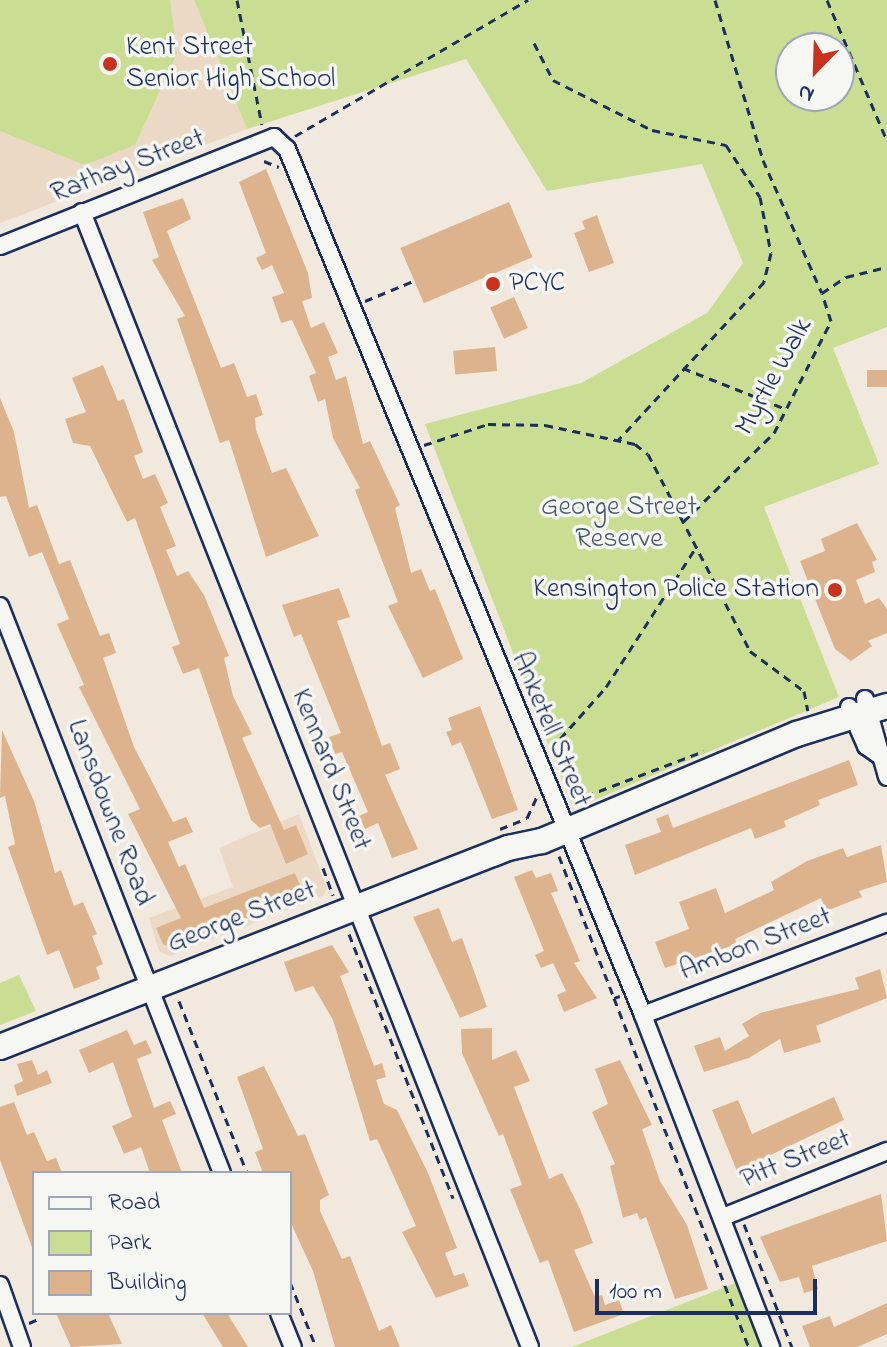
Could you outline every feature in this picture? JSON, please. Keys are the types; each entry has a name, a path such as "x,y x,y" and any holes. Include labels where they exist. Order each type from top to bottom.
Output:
{"main road":[{"name":"George Street","path":"0,1047 356,906 503,839 560,834 608,800 623,802 796,725 869,705"}],"street":[{"name":"Rathay Street","path":"0,246 273,141"},
{"name":"Anketell Street","path":"273,141 351,307 560,834 731,1214 771,1347"},
{"name":"Kennard Street","path":"82,212 530,1347"},
{"name":"Lansdowne Road","path":"0,606 221,1171"},
{"path":"869,705 879,755 887,777"},
{"name":"Ambon Street","path":"643,1015 887,923"},
{"name":"Pitt Street","path":"731,1214 887,1151"},
{"path":"0,1285 21,1346"},
{"path":"280,1315 293,1347"}],"path":[{"path":"237,0 273,141 528,0"},
{"path":"715,0 763,160 822,293"},
{"path":"827,0 887,141"},
{"path":"534,43 553,80 652,130 726,145 760,197 771,253 764,282 618,440"},
{"path":"264,161 288,172"},
{"name":"Myrtle Walk","path":"684,521 763,447 786,409 831,321 822,293 846,277 887,267"},
{"path":"351,307 413,281"},
{"path":"683,368 786,409"},
{"path":"409,450 488,424 545,425 618,440 648,454 750,651 804,691 810,710 796,725"},
{"path":"532,757 561,745 697,546"},
{"path":"579,796 706,750"},
{"path":"503,839 527,818 538,798 532,784"},
{"path":"560,834 614,998 749,1347"},
{"path":"349,934 454,1200"},
{"path":"614,998 632,991"},
{"path":"179,1001 246,1171"},
{"path":"731,1214 792,1347"},
{"path":"292,1287 316,1347"}],"shaded area":[{"name":"Kent Street Senior High School","path":"0,0 194,0 247,129 0,223"},
{"path":"299,814 327,889 323,896 170,956 159,951 149,918 233,887 219,848"}],"green space":[{"name":"Kent Street Senior High School","path":"0,0 170,0 177,53 135,145 85,165 0,131"},
{"name":"George Street Reserve","path":"194,0 887,0 887,327 833,348 879,464 764,507 839,697 573,809 425,424 581,383 707,313 743,263 702,164 547,191 466,59 247,129"},
{"path":"19,975 36,1011 0,1025 0,983"},
{"path":"738,1282 763,1347 572,1347"}],"building":[{"path":"266,169 308,273 312,298 302,301 311,328 324,322 338,353 328,357 336,380 346,376 363,444 370,441 400,505 395,508 411,573 421,569 430,591 435,589 463,659 423,678 388,606 398,602 355,490 360,488 333,438 325,399 318,402 309,376 316,373 292,320 281,323 272,297 284,293 272,265 262,270 256,258 266,253 239,182"},
{"path":"183,198 191,219 167,231 221,368 234,363 247,397 256,394 263,415 255,418 256,430 272,473 286,468 319,536 266,557 229,440 220,443 177,319 185,316 152,260 159,257 143,212"},
{"path":"509,202 532,257 424,303 400,248"},
{"path":"597,215 614,263 589,272 574,233 585,229 582,221"},
{"path":"514,297 528,328 504,339 490,308"},
{"path":"495,347 497,371 455,375 453,351"},
{"path":"103,365 118,401 124,399 143,452 134,456 143,479 155,474 168,503 160,507 176,546 166,550 177,576 188,571 204,595 229,656 224,658 233,696 252,734 242,738 284,830 296,825 308,854 286,864 270,824 260,828 251,820 199,668 183,674 172,647 180,644 135,518 127,522 90,446 73,443 65,419 86,412 72,378"},
{"path":"867,370 887,370 887,387 867,387"},
{"path":"0,398 14,432 29,508 37,505 59,564 70,560 100,636 109,633 116,653 103,658 134,747 173,822 186,817 193,832 168,842 179,867 185,864 204,908 295,873 304,896 171,948 163,944 156,928 181,918 128,814 140,809 79,687 84,685 57,624 69,619 42,552 29,557 6,496 0,497"},
{"name":"Kensington Police Station","path":"857,523 877,560 872,562 875,572 856,580 865,604 879,598 887,609 887,633 868,641 872,646 851,661 835,649 800,561 825,551 821,539"},
{"path":"339,588 350,617 337,621 382,746 390,743 400,769 385,775 418,849 392,858 378,823 365,829 359,816 368,812 342,752 335,754 329,737 341,733 301,634 294,637 282,605"},
{"path":"480,706 518,810 492,819 461,742 452,746 446,732 452,730 448,718"},
{"path":"2,730 34,801 55,873 61,870 74,906 83,902 97,934 92,936 103,964 96,967 100,979 74,989 59,950 47,955 8,847 15,844 5,796 0,798"},
{"path":"849,760 858,785 818,800 820,805 784,821 786,827 755,839 751,828 635,875 625,845 661,832 656,819 668,814 673,828"},
{"path":"881,845 887,882 859,891 862,897 826,911 821,898 735,939 737,944 665,968 655,942 689,929 679,902 716,888 725,913 774,890 771,882 807,861 843,848 847,857"},
{"path":"532,870 536,878 551,873 558,891 551,893 580,961 574,963 597,998 564,1012 557,995 566,991 553,963 541,968 535,955 544,951 514,877"},
{"path":"439,908 452,942 462,938 487,1007 460,1018 413,917"},
{"path":"332,945 349,972 340,976 374,1066 382,1063 386,1077 376,1080 384,1104 397,1110 428,1173 457,1248 445,1253 454,1276 464,1273 469,1286 436,1298 402,1232 416,1226 377,1139 370,1141 333,1020 313,986 295,992 284,962"},
{"path":"880,969 887,998 816,1026 821,1042 784,1053 780,1039 749,1058 704,1072 694,1046 720,1037 725,1051 749,1036 742,1024 760,1013 859,989 855,978"},
{"path":"492,1028 492,1060 516,1050 530,1081 514,1087 549,1179 562,1173 580,1209 593,1243 574,1250 595,1297 602,1295 605,1305 619,1300 624,1314 574,1332 548,1260 540,1263 510,1189 522,1185 503,1134 499,1136 462,1053 461,1029"},
{"path":"127,1030 134,1045 146,1040 152,1053 137,1059 154,1108 170,1101 176,1114 162,1120 181,1171 149,1171 141,1147 124,1154 112,1126 132,1117 113,1062 89,1073 79,1050"},
{"path":"32,1060 38,1075 47,1070 52,1083 17,1096 14,1085 23,1081 17,1064"},
{"path":"620,1060 652,1125 642,1129 660,1181 687,1225 708,1289 675,1299 646,1217 640,1220 637,1213 623,1218 610,1166 615,1164 592,1112 608,1104 595,1069"},
{"path":"264,1066 298,1136 305,1134 329,1195 320,1200 320,1211 342,1259 350,1256 379,1331 391,1325 400,1347 335,1347 313,1271 292,1225 292,1171 262,1171 255,1152 263,1149 237,1077"},
{"path":"834,1097 844,1120 737,1171 712,1110 738,1100 752,1134"},
{"path":"14,1102 27,1135 34,1132 47,1161 56,1158 61,1171 32,1171 32,1247 0,1160 0,1107"},
{"path":"881,1194 887,1241 812,1266 818,1289 804,1293 799,1277 780,1282 760,1237"},
{"path":"887,1303 887,1334 857,1347 810,1347 802,1326 830,1316 834,1327"},
{"path":"57,1315 109,1315 122,1344 71,1347"},
{"path":"203,1315 228,1315 248,1347 223,1347"}],"place":[{"name":"Kent Street Senior High School","path":"110,64"},
{"name":"PCYC","path":"493,284"},
{"name":"Kensington Police Station","path":"835,590"}]}
